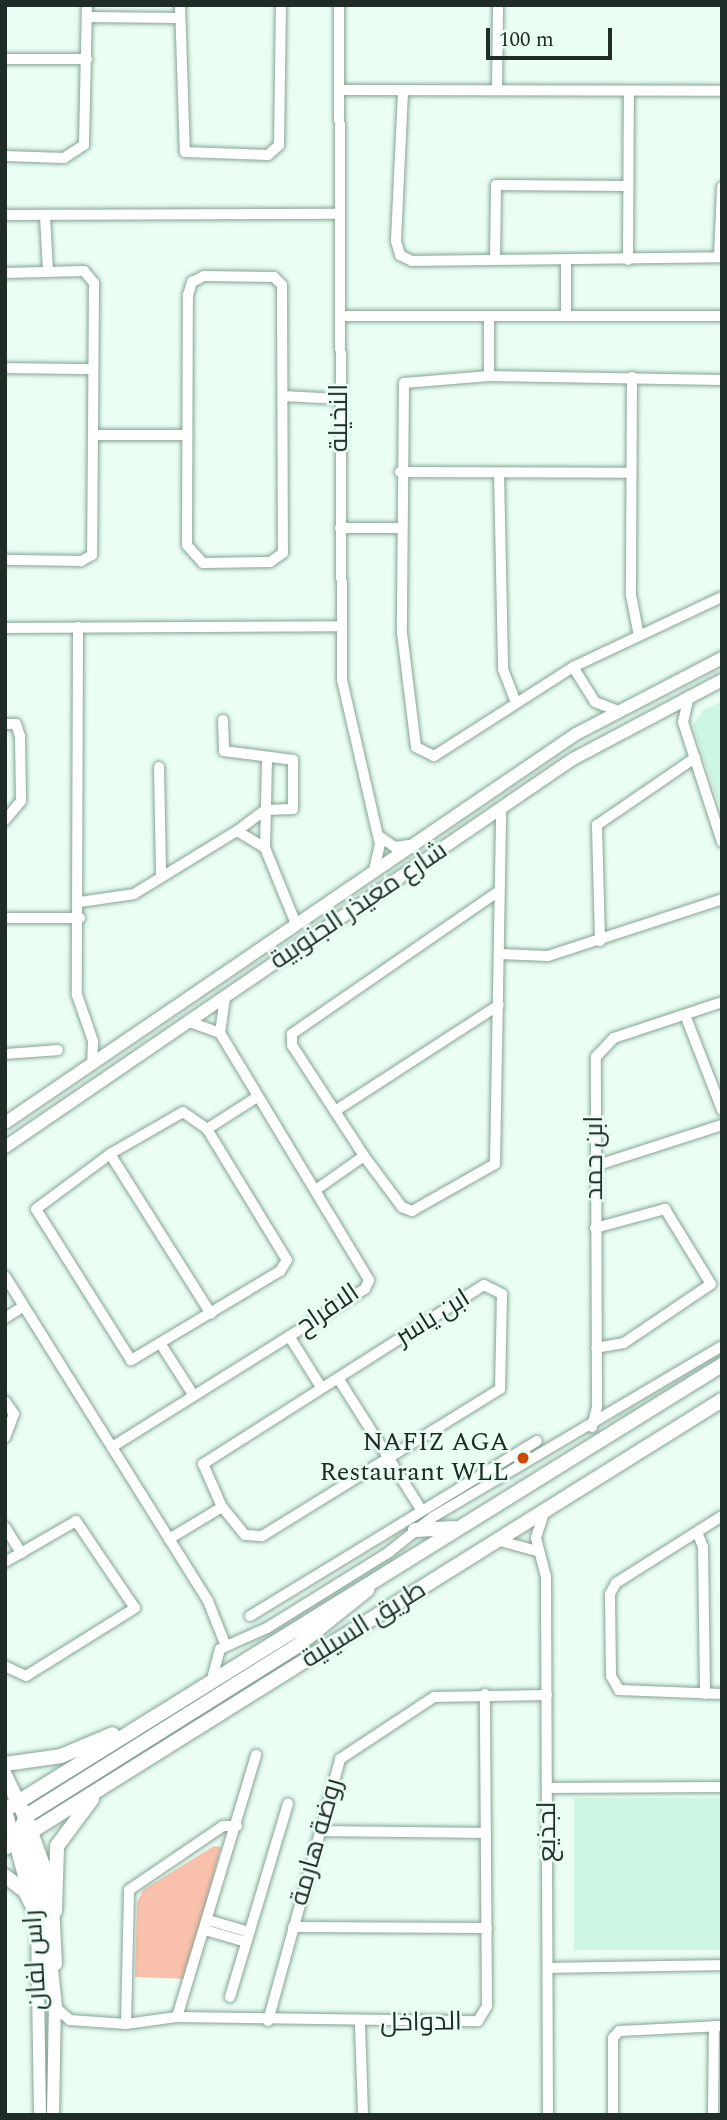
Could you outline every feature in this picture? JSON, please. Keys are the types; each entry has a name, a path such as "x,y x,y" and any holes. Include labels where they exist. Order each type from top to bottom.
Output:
{"main road":[{"name":"طريق السيلية","path":"19,1801 455,1528 722,1365"},
{"name":"طريق السيلية","path":"14,1824 99,1790 722,1400"},
{"path":"415,1530 455,1528"},
{"path":"14,1824 316,1634 379,1576"},
{"path":"5,1764 61,1756 156,1715"},
{"path":"5,1774 19,1801 14,1824 44,1904 55,2007"},
{"path":"55,1911 57,1846 99,1790"},
{"path":"5,1876 25,1891 36,1914"}],"street":[{"path":"5,156 77,155 84,145 87,5"},
{"path":"180,5 185,152 268,155 279,145 281,5"},
{"name":"النخيلة","path":"339,5 342,680 373,827 381,850 374,872"},
{"path":"497,90 498,5"},
{"path":"88,17 180,18"},
{"path":"5,58 87,59"},
{"path":"339,90 722,91"},
{"path":"628,260 629,91"},
{"path":"403,92 400,255 412,261 719,257 722,187"},
{"path":"495,259 496,185 628,186"},
{"path":"5,215 340,214"},
{"path":"45,216 48,272"},
{"path":"566,260 566,315"},
{"path":"5,272 84,271 92,278 93,369 92,555 81,561 5,560"},
{"path":"198,278 280,280 283,396 279,560 203,563 192,558 187,435 188,295 198,278"},
{"path":"340,316 722,316"},
{"path":"489,316 489,376"},
{"path":"5,368 93,369"},
{"path":"722,380 489,376 404,383 400,472 401,633 416,747 434,756 515,700 573,667 638,632 722,597"},
{"path":"632,377 631,595 638,632"},
{"path":"283,396 340,398"},
{"path":"93,435 187,435"},
{"path":"400,472 631,473"},
{"path":"499,473 503,669 515,700"},
{"path":"340,528 401,528"},
{"path":"78,626 78,1006 93,1041 92,1064"},
{"path":"5,628 340,626"},
{"name":"شارع معيذر الجنوبية","path":"5,1124 591,725 722,658"},
{"path":"573,667 592,698 604,709 617,710"},
{"name":"شارع معيذر الجنوبية","path":"5,1147 502,809 655,712 722,680"},
{"path":"691,694 683,722 722,842"},
{"path":"591,725 592,698"},
{"path":"655,712 683,722"},
{"path":"80,902 119,900 237,831 265,810 288,811 294,803 293,760 267,760 224,751 223,720"},
{"path":"5,724 16,724 20,736 21,801 5,820"},
{"path":"600,941 597,825 695,758"},
{"path":"267,760 265,848 296,924"},
{"path":"159,767 160,876"},
{"path":"499,891 292,1034 292,1045 364,1156 402,1207 412,1211 495,1164 500,954 499,836 502,809"},
{"path":"373,827 389,845 415,843"},
{"path":"476,827 499,836"},
{"path":"237,831 265,848"},
{"path":"500,954 548,956 722,899"},
{"path":"5,918 80,918"},
{"path":"190,1022 220,1033 225,999"},
{"name":"ابن حمد","path":"592,1427 597,1400 596,1057 603,1045 722,1002"},
{"path":"335,1111 499,1005"},
{"path":"685,1015 722,1110"},
{"name":"الافراح","path":"112,1447 365,1289 369,1280 317,1189 257,1097 220,1033"},
{"path":"93,1041 119,1044"},
{"path":"5,1054 58,1050"},
{"path":"5,1063 19,1054"},
{"path":"207,1129 257,1097"},
{"path":"171,1115 195,1116 207,1129 287,1260 280,1271 162,1346 131,1360 122,1353 38,1220 42,1199 110,1154 171,1115"},
{"path":"595,1166 722,1125"},
{"path":"110,1154 211,1314"},
{"path":"317,1189 364,1156"},
{"path":"595,1228 665,1209 711,1284 624,1343 596,1348"},
{"path":"5,1276 208,1601 226,1646 212,1661 212,1679"},
{"name":"ابن ياسر","path":"484,1285 502,1294 500,1389 255,1538 222,1507 203,1464 338,1378 484,1285"},
{"path":"5,1318 24,1306"},
{"path":"289,1336 321,1387"},
{"path":"162,1346 194,1396"},
{"name":"طريق السيلية","path":"226,1646 243,1635 267,1628 363,1568 415,1530 616,1413 722,1346"},
{"path":"338,1378 422,1511"},
{"path":"597,1400 616,1413"},
{"path":"5,1401 14,1414 5,1437"},
{"path":"250,1616 537,1440"},
{"path":"491,1469 506,1478"},
{"path":"491,1469 494,1486"},
{"path":"169,1539 222,1507"},
{"name":"لجذيع","path":"545,1512 538,1551 546,1577 548,2115"},
{"path":"722,1517 612,1587 611,1676 626,1693 722,1694"},
{"path":"5,1562 64,1524 81,1524 135,1608 26,1676 5,1666"},
{"path":"5,1527 21,1552"},
{"path":"697,1532 703,1546 705,1694"},
{"path":"500,1541 538,1551"},
{"path":"346,1557 363,1568"},
{"path":"346,1557 349,1577"},
{"path":"208,1601 243,1635"},
{"name":"الدواخل","path":"55,2007 78,2020 126,2024 177,2017 360,2024 478,2021 487,2007 485,1694"},
{"name":"روضة هارمة","path":"268,2021 320,1831 347,1752 434,1697 547,1695"},
{"path":"177,2017 237,1826 256,1755"},
{"path":"548,1788 722,1787"},
{"path":"230,1997 288,1804"},
{"name":"راس لفان","path":"14,1824 55,1911 53,2115"},
{"name":"راس لفان","path":"14,1824 36,1914 40,2115"},
{"path":"126,2024 129,1890 223,1826 237,1826"},
{"path":"320,1831 486,1833"},
{"path":"206,1925 248,1937"},
{"path":"293,1927 486,1928"},
{"path":"548,1965 722,1965"},
{"path":"54,2041 78,2020"},
{"path":"360,2024 363,2115"},
{"path":"613,2115 613,2038 619,2031 718,2026 713,2115"}],"shaded area":[{"path":"722,702 722,813 693,725 704,709"},
{"path":"574,1798 722,1798 722,1950 574,1950"},
{"path":"214,1846 221,1847 186,1979 135,1977 137,1903 143,1890"}],"place":[{"name":"NAFIZ AGA Restaurant WLL","path":"523,1458"}]}
